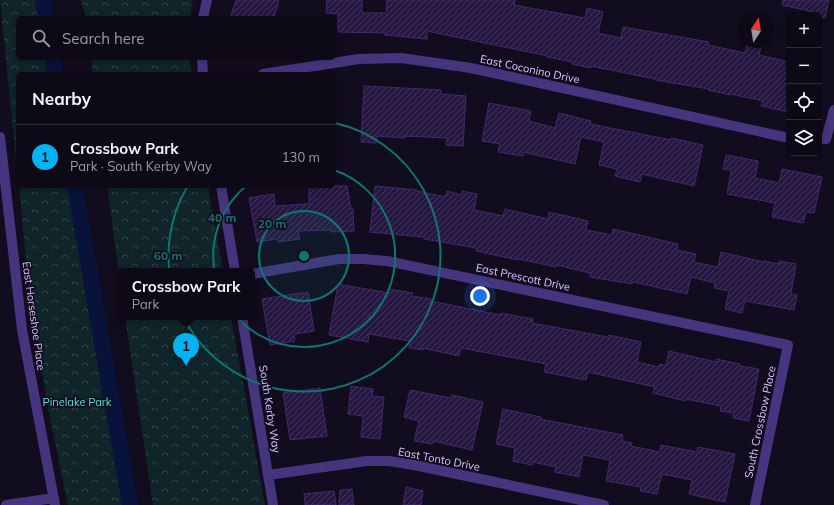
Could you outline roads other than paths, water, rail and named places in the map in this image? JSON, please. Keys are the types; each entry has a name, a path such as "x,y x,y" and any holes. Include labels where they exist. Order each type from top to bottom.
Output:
{"street":[{"path":"204,16 207,0"},
{"name":"East Coconino Drive","path":"276,72 359,59 401,58 471,68 786,137"},
{"path":"202,60 203,72"},
{"path":"823,139 834,110"},
{"name":"East Horseshoe Place","path":"0,137 3,196 22,330 54,501 6,505"},
{"path":"221,188 235,268"},
{"name":"East Prescott Drive","path":"255,273 339,259 363,258 387,261 788,345"},
{"name":"South Kerby Way","path":"242,320 273,505"},
{"name":"South Crossbow Place","path":"755,505 788,345"},
{"name":"East Tonto Drive","path":"268,475 367,461 389,461 604,505"}],"waterway":[{"path":"43,0 46,16"},
{"path":"53,60 55,72"},
{"path":"75,188 130,505"}],"place":[{"name":"Crossbow Park","path":"186,366"}],"park label":[{"name":"Pinelake Park","path":"77,402"}]}
